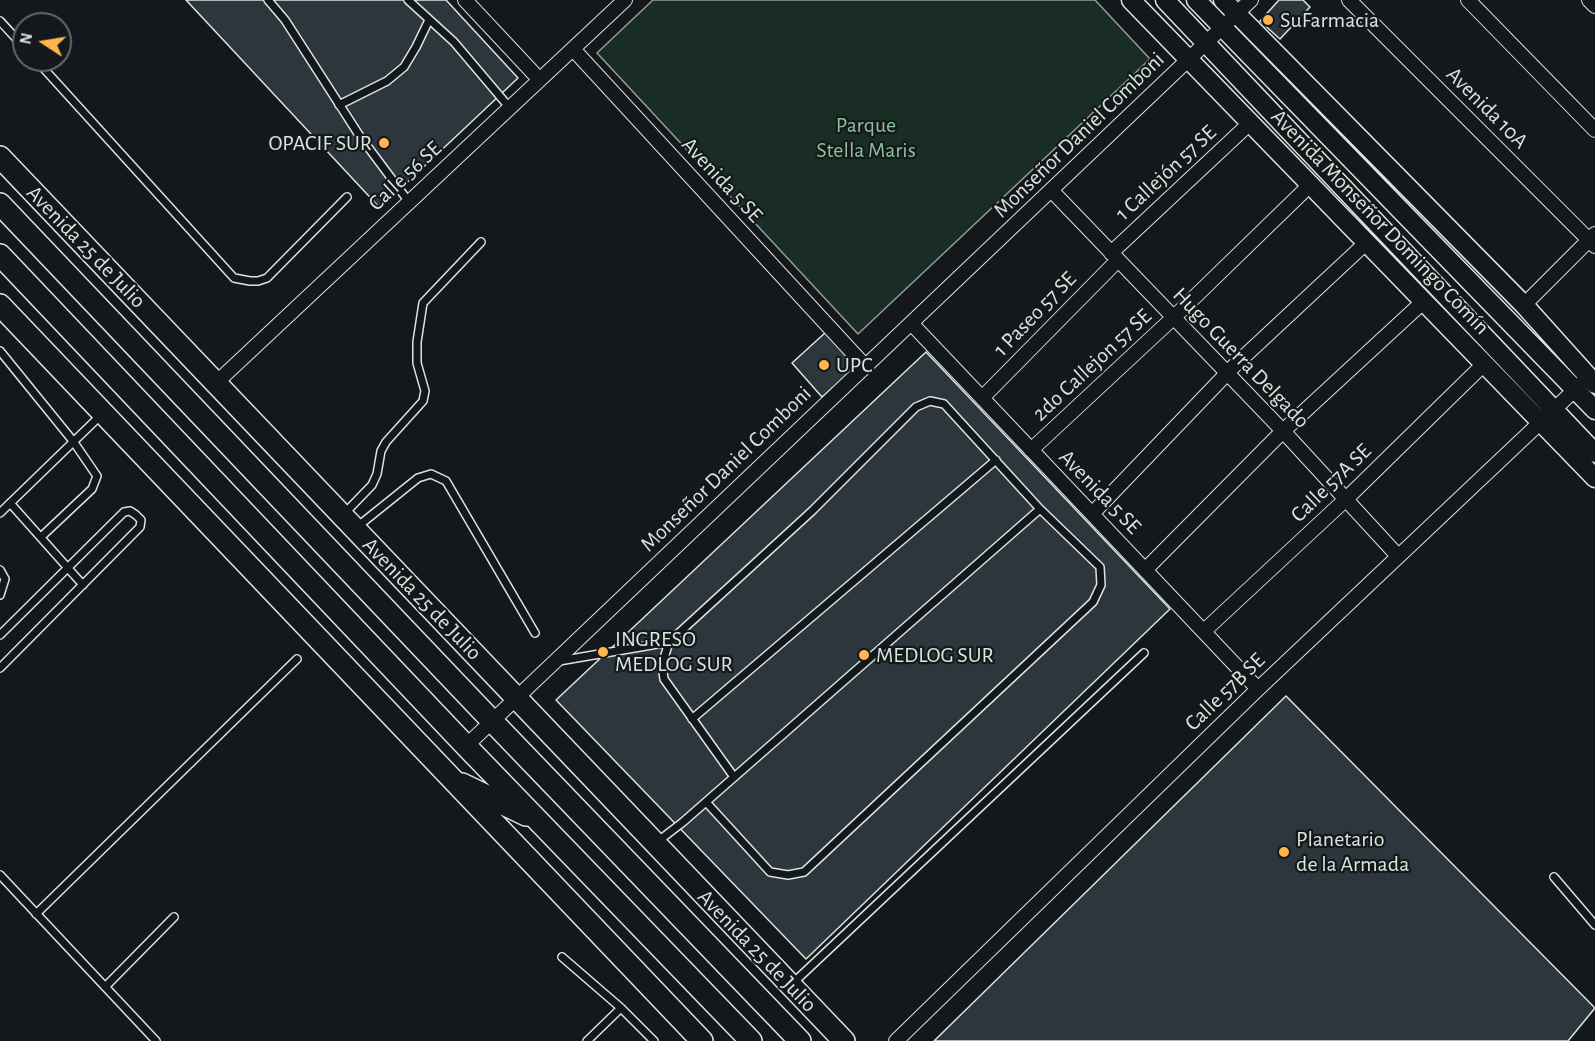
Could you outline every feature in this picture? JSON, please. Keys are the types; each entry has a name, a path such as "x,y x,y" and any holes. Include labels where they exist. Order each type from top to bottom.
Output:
{"main road":[{"name":"Avenida Monseñor Domingo Comín","path":"1131,0 1485,363 1595,453"},
{"name":"Avenida Monseñor Domingo Comín","path":"1165,0 1207,42 1549,416 1595,478"},
{"name":"Avenida Monseñor Domingo Comín","path":"1196,0 1586,383"},
{"name":"Avenida Monseñor Domingo Comín","path":"1223,0 1524,305 1586,383 1595,410"},
{"name":"Avenida 25 de Julio","path":"0,157 844,1041"},
{"name":"Avenida 25 de Julio","path":"0,204 492,722 800,1041"},
{"path":"0,255 465,746 751,1041"},
{"path":"0,305 702,1041"},
{"path":"451,779 538,821"}],"street":[{"path":"465,0 539,79"},
{"name":"Calle 56 SE","path":"216,383 625,0"},
{"name":"Monseñor Daniel Comboni","path":"465,746 1251,0"},
{"name":"Avenida 10A","path":"1349,0 1593,240"},
{"path":"1467,0 1595,130"},
{"path":"1589,0 1595,6"},
{"name":"Avenida 5 SE","path":"573,49 866,366"},
{"name":"1 Callejón 57 SE","path":"1114,257 1250,123"},
{"name":"2do Callejon 57 SE","path":"1031,450 1173,318 1310,185"},
{"name":"Hugo Guerra Delgado","path":"1051,190 1283,431 1398,556"},
{"path":"1524,305 1593,240"},
{"path":"1092,514 1227,374 1366,242"},
{"name":"1 Paseo 57 SE","path":"982,398 1114,257"},
{"path":"1145,570 1283,431 1424,301"},
{"name":"Avenida 5 SE","path":"911,323 1258,689"},
{"name":"Calle 57A SE","path":"1204,631 1345,500 1485,363"},
{"name":"Calle 57B SE","path":"896,1041 1258,689 1586,383"}],"lane":[{"path":"268,0 285,20 359,135 409,202"},
{"path":"408,0 454,42 509,107"},
{"path":"339,105 387,81 404,67 429,20"},
{"path":"0,21 12,34"},
{"path":"47,72 234,278 250,281 267,278 347,197"},
{"path":"349,522 377,474 381,452 386,442 423,401 424,391 417,363 417,342 423,303 481,242"},
{"path":"0,351 73,441 97,476 96,484 92,489 41,537"},
{"path":"706,802 770,872 788,875 804,872 1093,602 1101,585 1100,567 1040,509 944,404 930,400 916,407 812,511 669,642 662,665 664,679 734,777"},
{"path":"0,513 103,413"},
{"path":"693,719 996,460"},
{"path":"349,522 418,478 430,474 446,481 535,633"},
{"path":"10,503 83,585"},
{"path":"656,844 1040,509"},
{"path":"0,635 124,512 136,514 141,520 140,527 0,668"},
{"path":"0,570 5,579 0,595"},
{"path":"555,661 669,642"},
{"path":"790,985 1144,653"},
{"path":"36,914 297,659"},
{"path":"0,875 156,1041"},
{"path":"1554,877 1595,925"},
{"path":"105,987 174,917"},
{"path":"562,957 621,1008 654,1041"},
{"path":"587,1041 621,1008"},
{"path":"642,1041 649,1035"}],"green space":[{"name":"Parque Stella Maris","path":"653,0 1095,0 1150,59 858,334 597,53"}],"building":[{"name":"OPACIF SUR","path":"186,0 446,0 518,78 380,208"},
{"path":"1279,0 1303,0 1310,7 1280,39 1260,21"},
{"name":"UPC","path":"826,332 856,367 822,397 792,363"},
{"name":"MEDLOG SUR","path":"926,352 1170,609 806,959 556,700"},
{"name":"Planetario de la Armada","path":"1286,696 1595,1008 1568,1041 934,1041"}],"place":[{"name":"SuFarmacia","path":"1268,20"},
{"name":"OPACIF SUR","path":"384,143"},
{"name":"UPC","path":"824,365"},
{"name":"INGRESO MEDLOG SUR","path":"603,652"},
{"name":"MEDLOG SUR","path":"864,655"},
{"name":"Planetario de la Armada","path":"1284,852"}]}
